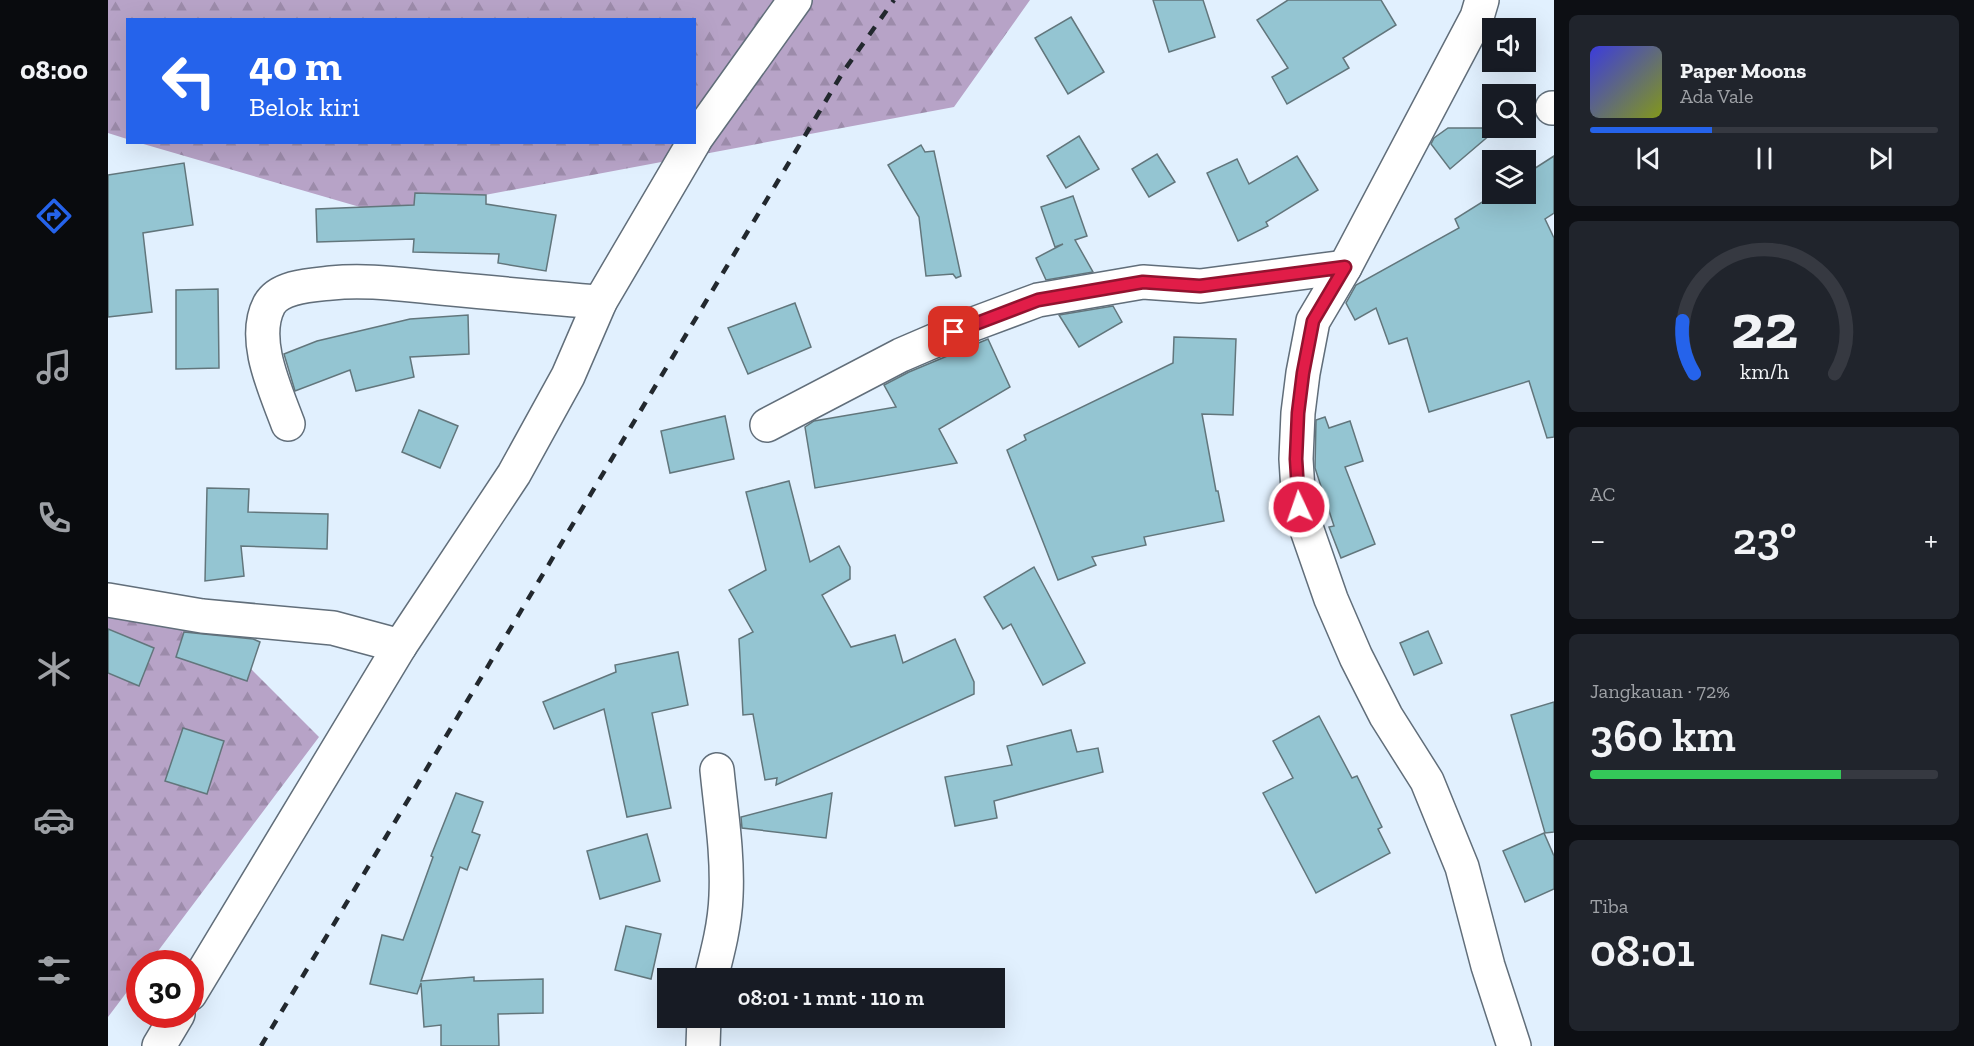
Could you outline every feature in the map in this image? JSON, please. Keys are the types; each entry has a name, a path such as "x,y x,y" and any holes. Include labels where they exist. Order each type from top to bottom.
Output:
{"street":[{"path":"696,139 795,0"},
{"path":"1482,0 1477,17 1345,267 1313,321 1303,373 1296,448 1299,507 1331,599 1356,657 1386,716 1427,781 1462,867 1488,966 1514,1046"},
{"path":"204,971 400,646 514,474 568,376 600,302 693,144"},
{"path":"766,425 901,355 1038,300 1143,282 1200,286 1345,267"},
{"path":"288,424 266,363 263,325 269,304 278,295 295,288 332,283 386,283 600,302"},
{"path":"108,600 202,616 333,628 400,646"},
{"path":"714,968 721,941 726,896 724,842 717,770"},
{"path":"159,1046 170,1028"},
{"path":"703,1046 704,1028"}],"green space":[{"path":"108,0 1030,0 954,107 384,214 143,144 696,144 696,18 126,18 126,139 108,133"},
{"path":"108,604 219,637 319,737 159,950 126,950 126,993 108,1017"}],"building":[{"path":"1153,0 1203,0 1215,37 1169,52"},
{"path":"1288,0 1381,0 1396,25 1343,58 1349,68 1287,104 1272,77 1288,68 1257,20"},
{"path":"1071,17 1104,72 1068,94 1035,38"},
{"path":"1448,128 1482,128 1482,138 1486,138 1450,169 1431,144 1434,138"},
{"path":"1079,136 1099,169 1066,188 1047,156"},
{"path":"921,145 925,152 934,151 961,276 956,278 953,274 926,276 919,217 888,165"},
{"path":"1157,154 1175,182 1149,197 1132,169"},
{"path":"1297,156 1318,190 1266,222 1268,226 1238,241 1207,173 1237,159 1249,184"},
{"path":"1554,156 1554,213 1545,219 1554,238 1554,437 1547,438 1529,381 1429,412 1407,338 1389,344 1376,308 1355,320 1346,303 1356,285 1459,228 1455,219 1482,202 1482,204 1536,204 1536,168"},
{"path":"184,163 193,225 143,233 152,312 108,317 108,175"},
{"path":"415,193 486,195 486,204 556,215 546,271 498,263 499,254 413,252 414,239 317,242 316,209 414,205"},
{"path":"1073,196 1087,236 1075,240 1093,272 1046,280 1036,258 1063,244 1055,247 1041,207"},
{"path":"218,289 219,368 176,369 176,290"},
{"path":"795,303 811,347 748,374 728,328"},
{"path":"1113,306 1122,322 1079,347 1059,315"},
{"path":"468,315 469,354 410,357 414,377 356,391 350,370 295,391 284,354 317,341 410,319"},
{"path":"1174,337 1236,339 1233,415 1202,414 1224,521 1144,537 1146,545 1092,557 1096,565 1058,580 1007,450 1026,440 1024,435 1173,363"},
{"path":"988,339 1010,387 939,429 957,463 815,488 805,427 814,421 896,407 884,385"},
{"path":"419,410 458,426 440,468 402,452"},
{"path":"725,416 734,459 670,473 661,431"},
{"path":"1325,417 1329,428 1350,421 1363,461 1345,467 1375,544 1341,558 1329,527 1334,526 1315,468 1316,420"},
{"path":"789,481 810,562 839,546 850,567 850,579 822,595 851,647 895,635 903,663 955,639 974,682 974,694 776,785 777,778 765,780 753,714 743,715 739,639 753,632 729,590 766,570 746,492"},
{"path":"207,488 249,489 248,512 328,514 327,549 241,546 244,576 205,581"},
{"path":"1034,567 1085,663 1043,685 1011,624 1003,629 984,597"},
{"path":"108,629 154,648 139,686 108,673"},
{"path":"1428,631 1442,663 1414,675 1400,643"},
{"path":"184,632 253,639 260,642 247,681 176,657"},
{"path":"678,652 688,705 652,713 671,808 627,817 604,709 554,729 543,702 616,672 615,665"},
{"path":"1554,702 1554,832 1545,833 1511,715"},
{"path":"1319,716 1352,778 1357,776 1382,827 1378,829 1390,853 1316,893 1263,793 1293,778 1273,741"},
{"path":"183,728 224,741 207,794 165,781"},
{"path":"1071,730 1077,752 1098,748 1103,772 994,801 997,818 955,826 945,777 1012,765 1007,746"},
{"path":"456,793 483,802 472,832 480,835 467,870 460,867 421,981 474,977 474,981 543,979 543,1013 498,1014 499,1046 441,1046 441,1025 424,1027 421,983 417,994 370,984 382,935 403,940 433,857 431,856"},
{"path":"832,793 826,838 742,828 741,817"},
{"path":"1544,833 1554,856 1554,889 1525,902 1503,851"},
{"path":"647,834 660,881 600,899 587,851"},
{"path":"626,926 661,934 651,979 615,970"}],"railway":[{"path":"261,1046 843,72 894,0"}],"route":[{"path":"954,332 1038,300 1143,282 1200,286 1345,267 1313,321 1303,373 1296,459 1299,507"}]}
